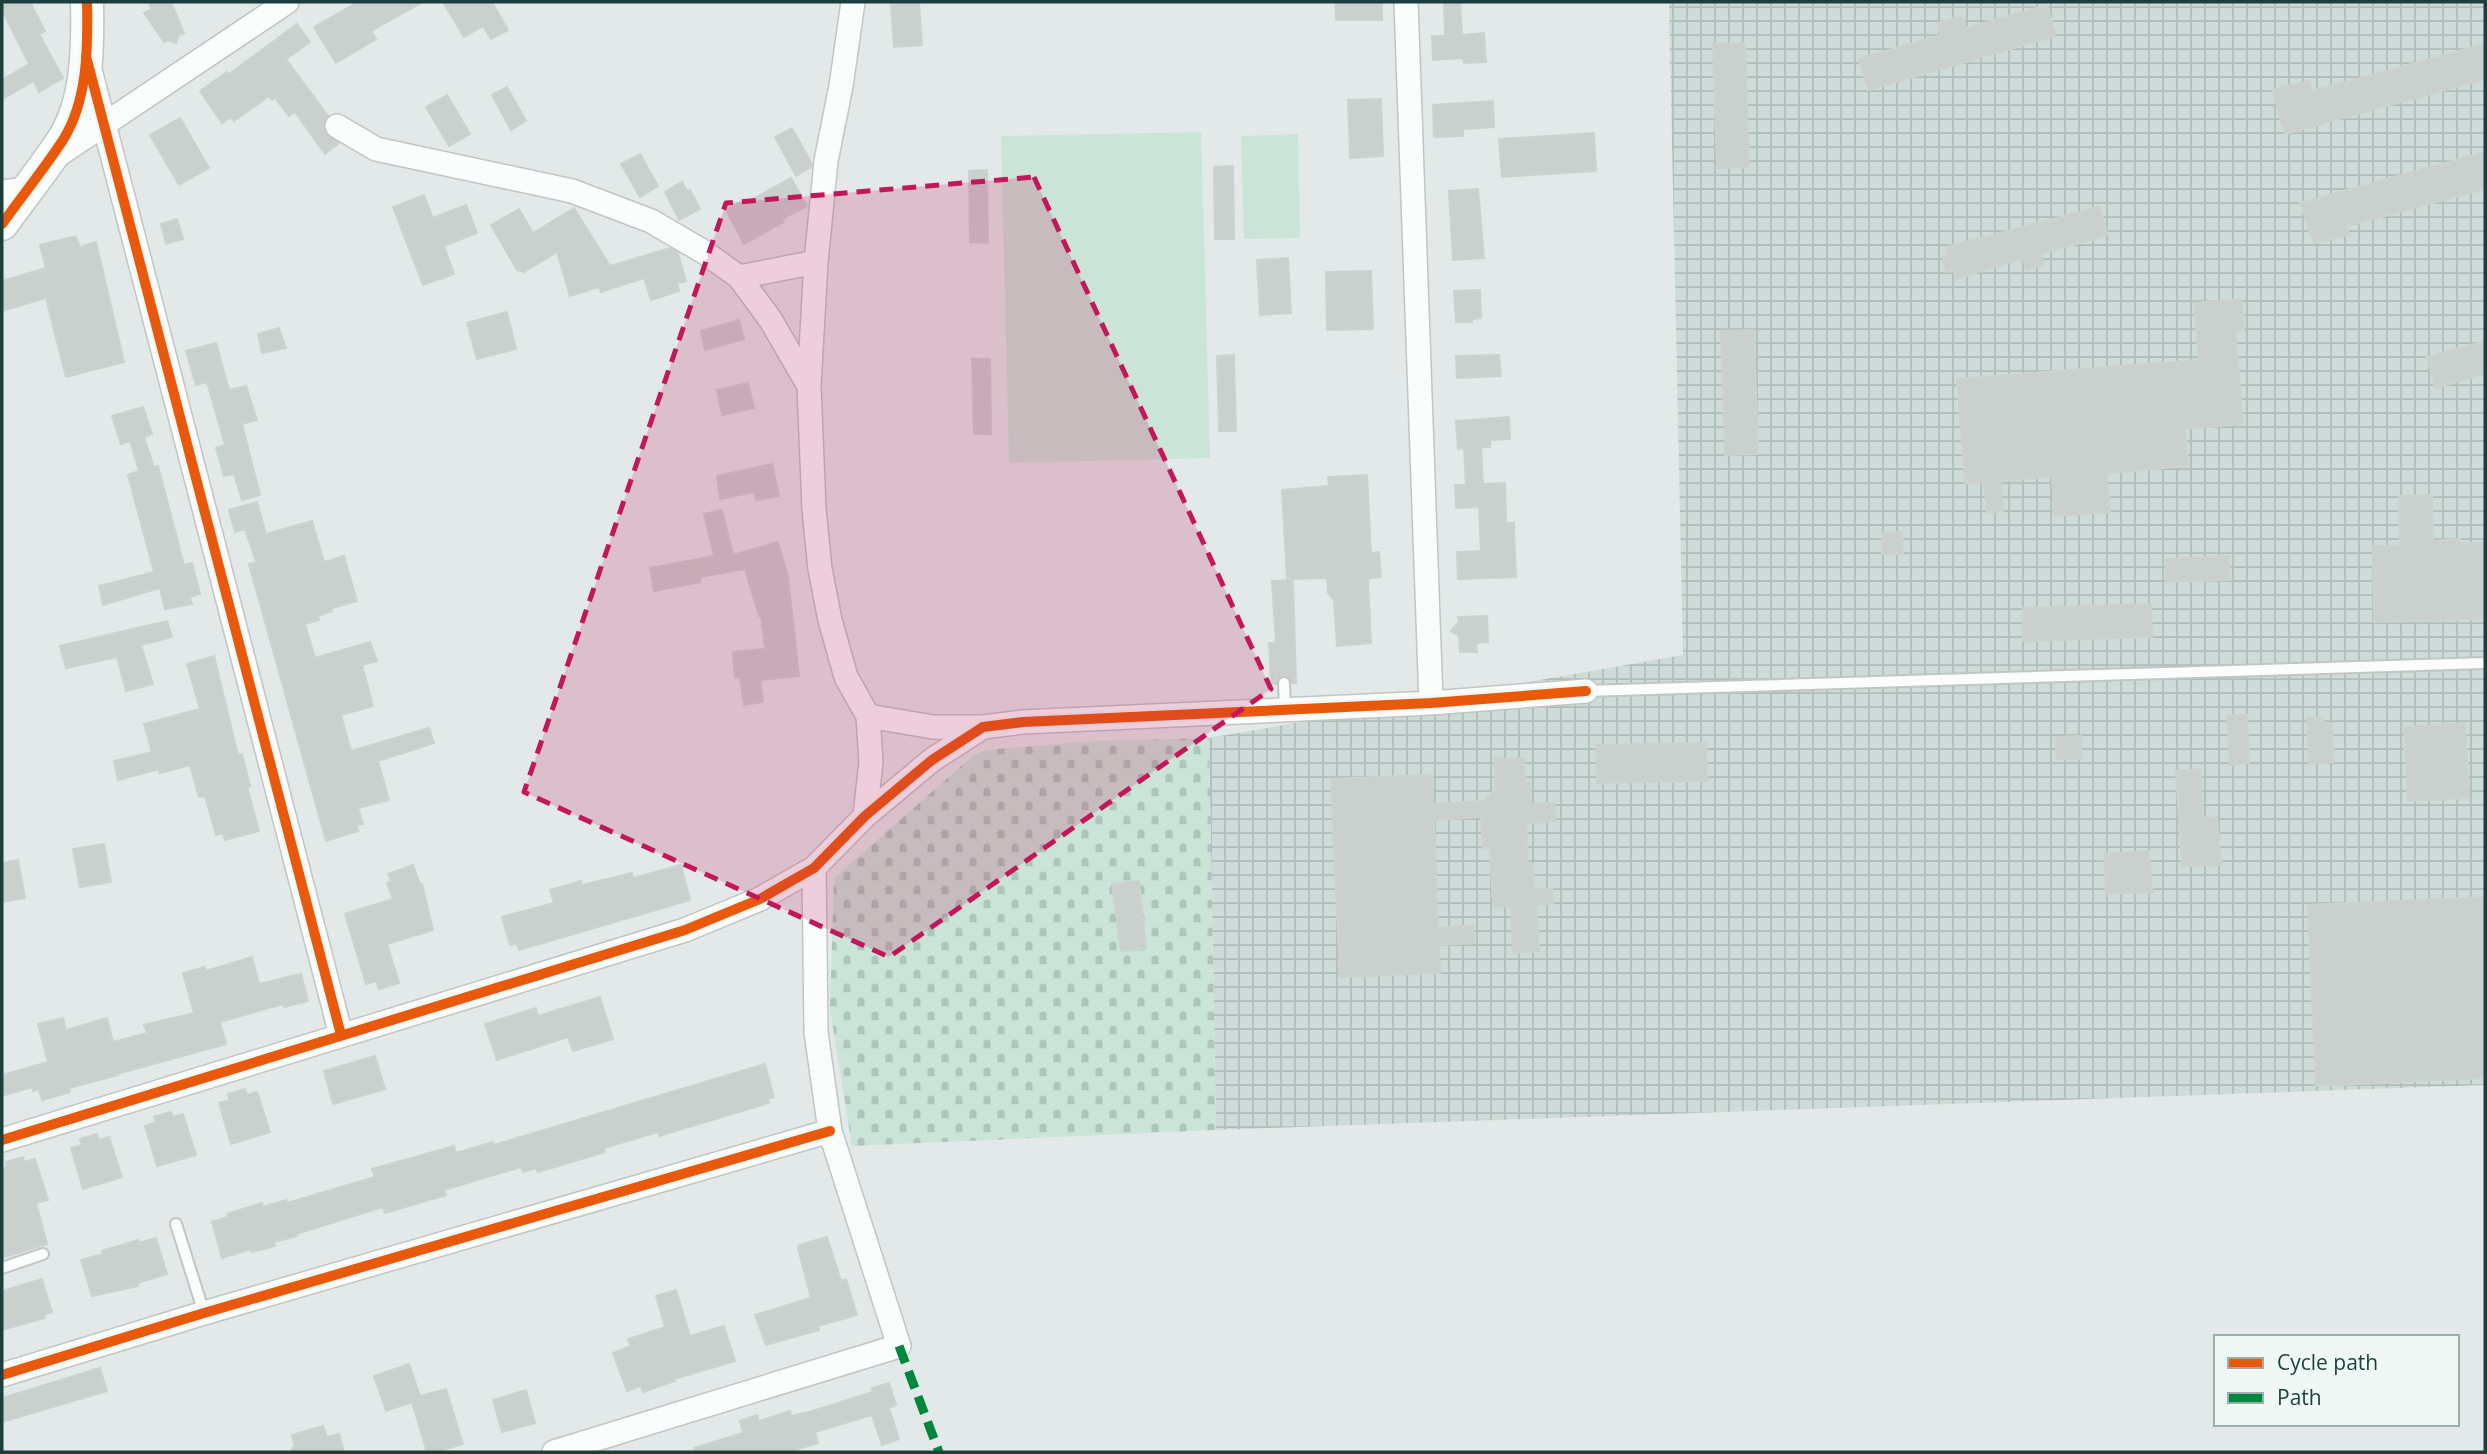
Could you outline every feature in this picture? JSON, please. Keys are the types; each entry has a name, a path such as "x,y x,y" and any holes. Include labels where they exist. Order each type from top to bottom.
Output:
{"street":[{"path":"45,163 64,139 76,112 86,56 87,2"},
{"path":"2,225 14,190 45,163 287,2"},
{"path":"853,2 841,86 826,161 816,262 809,386 814,509 820,569 830,620 846,677 868,716 871,762 865,816"},
{"path":"1406,2 1431,703"},
{"path":"86,56 341,1035"},
{"path":"337,126 376,149 572,191 650,221 704,252 739,277 770,319 809,386"},
{"path":"739,277 816,262"},
{"path":"868,716 933,727 983,727 1023,722 1431,703 1587,691"},
{"path":"2,1140 685,930 760,899 814,868 865,816 932,760 983,727"},
{"path":"554,1452 900,1346 830,1131 816,1032 814,868"},
{"path":"2,1375 204,1313 830,1131"}],"lane":[{"path":"1587,691 2485,663"},
{"path":"1284,683 1285,709"},
{"path":"176,1224 204,1313"},
{"path":"2,1268 43,1254"}],"highlighted area":[{"path":"1034,177 1271,689 889,957 524,792 726,203"}],"shaded area":[{"path":"1669,2 2485,2 2485,1085 1216,1130 1209,738 1683,655"}],"green space":[{"path":"1201,132 1210,458 1009,463 1001,136"},
{"path":"1298,134 1300,238 1244,239 1241,136"},
{"path":"1209,738 1216,1130 852,1146 830,1009 834,878 974,755 986,750 1095,741"}],"building":[{"path":"2,2 30,2 45,31 39,34 63,78 39,92 34,81 2,99 2,80 29,64 2,10"},
{"path":"148,2 171,2 184,33 179,35 176,43 168,40 164,42 144,13 152,9"},
{"path":"358,2 423,2 371,31 376,39 336,63 314,27"},
{"path":"443,2 492,2 508,30 491,39 483,26 464,37"},
{"path":"1335,2 1382,2 1382,20 1336,20"},
{"path":"1444,2 1460,2 1462,35 1484,33 1486,62 1464,63 1463,58 1433,60 1432,36 1445,36"},
{"path":"919,3 922,45 894,47 891,5"},
{"path":"2047,5 2056,36 1868,90 1859,59 1941,35 1937,23 1962,16 1966,28"},
{"path":"297,24 310,42 286,59 328,116 323,125 325,132 339,143 325,154 295,112 289,116 275,98 272,100 269,96 234,121 231,117 222,123 200,91 227,72 229,74"},
{"path":"1745,43 1749,167 1717,168 1713,44"},
{"path":"2485,44 2485,79 2285,134 2272,90 2309,81 2312,91"},
{"path":"507,87 526,121 511,130 492,95"},
{"path":"447,95 470,134 449,146 426,107"},
{"path":"1381,99 1383,156 1350,158 1348,100"},
{"path":"1493,101 1494,127 1463,129 1463,136 1434,137 1433,105"},
{"path":"180,118 209,168 179,185 150,135"},
{"path":"792,128 812,164 796,176 775,137"},
{"path":"1594,133 1596,171 1502,177 1499,139"},
{"path":"2485,152 2485,189 2347,226 2349,235 2314,243 2300,203"},
{"path":"640,154 658,186 640,197 621,164"},
{"path":"1233,166 1234,239 1215,239 1214,167"},
{"path":"987,170 988,243 970,242 969,171"},
{"path":"791,178 807,206 744,244 726,210 741,202 742,205"},
{"path":"682,182 687,191 690,190 700,209 679,220 665,192"},
{"path":"1478,189 1484,258 1453,260 1449,191"},
{"path":"424,195 433,218 466,205 477,233 444,246 454,274 423,285 393,207"},
{"path":"2099,207 2108,235 2040,254 2044,265 2026,270 2023,258 1956,279 1953,270 1946,272 1942,257 1949,255 1946,247"},
{"path":"574,208 610,266 670,248 678,253 686,281 677,283 679,291 651,300 644,278 601,292 599,287 570,296 557,252 524,272 517,270 491,225 519,209 533,233"},
{"path":"177,219 183,239 166,244 161,224"},
{"path":"76,237 80,247 96,242 124,362 66,377 46,298 2,311 2,281 46,268 40,245"},
{"path":"1288,258 1291,313 1260,315 1257,260"},
{"path":"1371,271 1373,329 1327,330 1326,272"},
{"path":"1480,290 1481,318 1472,319 1472,322 1456,322 1454,291"},
{"path":"2241,299 2244,330 2235,331 2243,424 2185,429 2188,466 2107,473 2110,512 2054,516 2052,477 2000,481 2003,511 1987,513 1984,483 1965,484 1957,379 2199,360 2194,303"},
{"path":"507,312 516,349 477,359 467,323"},
{"path":"739,320 744,339 705,350 701,331"},
{"path":"279,328 286,348 262,353 258,334"},
{"path":"1754,330 1758,454 1725,455 1721,331"},
{"path":"2485,341 2485,374 2435,388 2427,357"},
{"path":"216,343 229,390 246,386 257,420 242,424 260,495 242,500 234,474 224,476 216,448 225,445 207,382 196,385 186,351"},
{"path":"1234,355 1236,431 1219,431 1217,356"},
{"path":"1499,355 1501,376 1457,378 1456,356"},
{"path":"972,359 990,359 991,434 974,434"},
{"path":"748,383 754,408 722,415 717,390"},
{"path":"143,407 152,434 144,437 154,467 158,466 184,565 192,563 200,594 190,597 192,604 165,609 160,588 103,605 99,586 154,572 128,475 139,471 130,441 121,444 112,416"},
{"path":"1509,417 1510,439 1490,440 1490,447 1481,447 1483,484 1505,483 1506,523 1514,523 1516,577 1458,579 1457,552 1481,551 1479,507 1456,508 1455,485 1466,485 1464,448 1458,449 1456,421"},
{"path":"772,464 779,496 756,500 754,492 720,499 717,476"},
{"path":"1367,475 1371,553 1379,552 1381,577 1368,579 1371,643 1337,646 1334,600 1328,593 1327,578 1287,579 1282,490 1329,486 1328,477"},
{"path":"2432,495 2433,541 2460,539 2460,543 2485,543 2485,619 2374,622 2373,546 2400,546 2399,496"},
{"path":"257,502 266,534 312,521 324,562 344,556 357,601 332,608 332,611 318,616 319,620 305,624 315,658 370,642 377,661 362,665 373,706 341,715 351,751 429,728 434,743 378,761 389,800 358,808 363,824 357,825 358,831 326,841 249,564 256,562 245,529 235,532 229,510"},
{"path":"722,510 733,555 778,542 788,577 799,676 760,680 763,702 744,705 740,677 735,678 733,652 765,649 761,616 745,569 700,577 701,582 654,591 650,568 714,556 704,514"},
{"path":"1902,532 1903,554 1882,554 1882,533"},
{"path":"2229,556 2230,580 2166,582 2166,559"},
{"path":"1293,580 1296,683 1283,675 1277,679 1276,684 1271,684 1269,643 1276,643 1272,581"},
{"path":"2151,604 2152,637 2023,641 2023,608"},
{"path":"1487,616 1488,642 1476,643 1477,652 1460,652 1459,636 1451,631 1459,622 1458,617"},
{"path":"167,621 172,637 141,645 153,684 126,691 117,657 66,668 60,646"},
{"path":"214,656 238,755 242,754 250,786 247,787 259,831 225,840 223,833 216,835 205,796 199,797 190,765 160,773 159,769 118,780 114,761 152,752 144,724 200,709 187,664"},
{"path":"2247,714 2249,763 2230,765 2227,716"},
{"path":"2307,718 2323,718 2324,724 2332,724 2334,762 2309,764"},
{"path":"2465,723 2469,798 2408,801 2404,727"},
{"path":"2081,736 2081,759 2057,759 2056,737"},
{"path":"1706,743 1707,781 1597,783 1596,745"},
{"path":"1524,758 1525,783 1530,782 1531,804 1554,803 1556,821 1526,824 1528,864 1533,864 1534,889 1552,888 1553,904 1536,904 1539,951 1513,953 1511,906 1493,907 1490,848 1483,848 1481,817 1434,820 1438,928 1473,925 1474,943 1439,945 1440,973 1340,977 1331,779 1432,775 1433,804 1484,801 1496,791 1494,759"},
{"path":"2200,769 2203,818 2217,817 2221,865 2182,866 2176,771"},
{"path":"104,844 111,882 80,887 73,849"},
{"path":"2149,851 2152,892 2106,894 2104,854"},
{"path":"18,860 25,898 2,902 2,863"},
{"path":"413,865 422,884 433,930 387,944 399,983 379,989 376,981 366,984 345,914 393,899 387,883 391,881 388,874"},
{"path":"681,865 690,900 519,950 517,943 510,945 502,917 554,903 550,890 581,881 582,885 632,873 633,878"},
{"path":"1139,881 1146,948 1121,951 1112,884"},
{"path":"2485,897 2485,1078 2316,1086 2308,905"},
{"path":"252,957 259,984 301,974 308,1001 284,1007 283,1004 220,1022 226,1044 69,1088 70,1092 42,1100 39,1089 33,1091 33,1087 2,1096 2,1075 48,1062 38,1024 63,1018 66,1030 107,1018 113,1042 147,1033 144,1025 194,1013 183,973 205,967 206,971"},
{"path":"600,997 613,1039 573,1051 568,1037 497,1060 485,1024 536,1008 538,1016"},
{"path":"375,1056 385,1089 333,1104 324,1071"},
{"path":"765,1064 774,1097 767,1099 769,1103 659,1136 658,1132 604,1148 605,1152 538,1172 536,1168 523,1172 521,1167 444,1190 446,1195 385,1213 383,1207 296,1234 297,1236 274,1242 275,1246 252,1252 252,1249 222,1258 212,1222 228,1217 227,1214 262,1203 263,1207 286,1200 287,1203 375,1177 372,1169 454,1146 456,1153 493,1142 494,1145"},
{"path":"245,1089 247,1095 257,1092 270,1132 231,1144 219,1103 230,1100 228,1094"},
{"path":"171,1112 173,1117 183,1114 196,1155 157,1166 145,1126 156,1122 154,1117"},
{"path":"97,1134 99,1140 109,1137 122,1177 83,1189 71,1148 82,1145 80,1139"},
{"path":"23,1157 24,1162 35,1159 48,1200 36,1203 47,1244 2,1258 2,1169 7,1167 6,1162"},
{"path":"827,1237 841,1281 846,1279 857,1315 818,1326 819,1330 766,1345 755,1315 811,1298 798,1248 799,1245"},
{"path":"156,1238 167,1274 137,1283 138,1286 92,1296 81,1260 138,1240 139,1243"},
{"path":"42,1279 52,1312 44,1314 45,1318 2,1330 2,1291"},
{"path":"676,1290 690,1336 724,1326 735,1361 674,1379 675,1381 643,1392 641,1386 627,1391 613,1353 631,1346 628,1339 665,1327 656,1296"},
{"path":"409,1364 420,1396 446,1389 463,1444 427,1452 412,1402 386,1411 374,1376"},
{"path":"100,1368 107,1391 2,1422 2,1398"},
{"path":"889,1383 896,1405 889,1408 899,1439 882,1445 872,1415 815,1432 818,1443 788,1452 695,1452 694,1448 743,1433 740,1421 757,1415 759,1421 790,1411 791,1416 809,1412 873,1392 872,1388"},
{"path":"526,1390 535,1423 502,1432 493,1400"},
{"path":"323,1426 327,1437 339,1434 344,1452 292,1452 295,1447 292,1435"}],"marked path":[{"path":"899,1346 939,1452"}],"cycle path":[{"path":"2,224 56,151 71,124 85,73 87,2"},
{"path":"86,56 341,1035"},
{"path":"2,1140 685,930 760,899 814,868 865,816 932,760 983,727 1023,722 1431,703 1586,691"},
{"path":"2,1375 204,1313 830,1131"}]}
